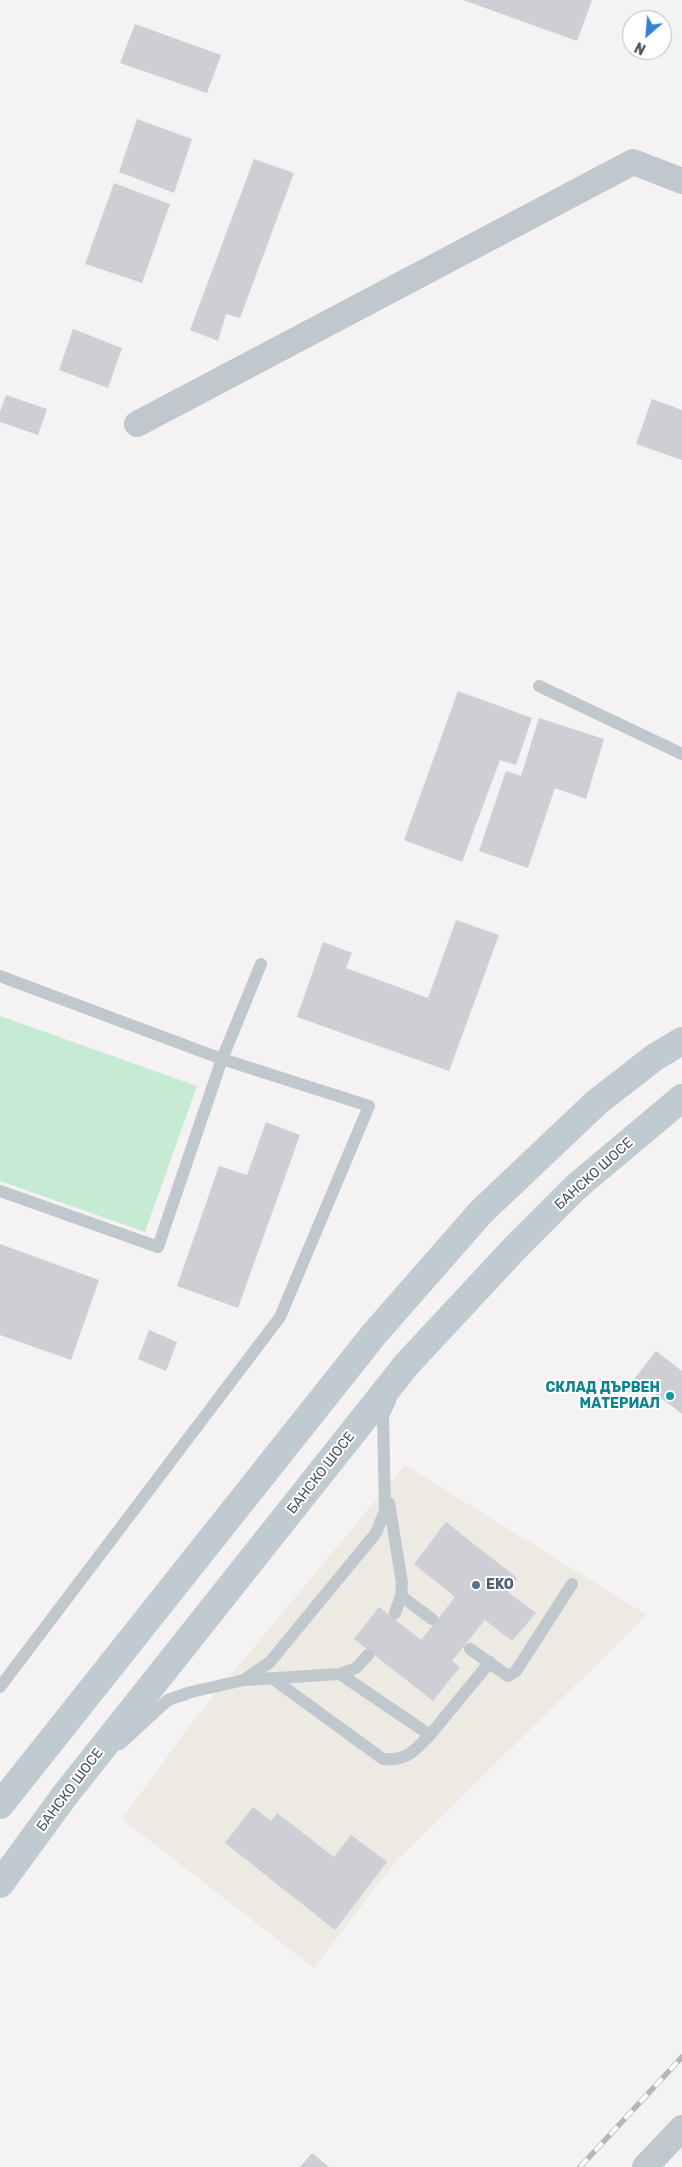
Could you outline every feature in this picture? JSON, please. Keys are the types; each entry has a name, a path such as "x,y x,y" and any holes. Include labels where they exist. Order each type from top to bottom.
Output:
{"main road":[{"path":"0,1805 375,1333 481,1212 597,1102 682,1032"},
{"path":"655,1056 682,1041"},
{"name":"БАНСКО ШОСЕ","path":"0,1884 65,1795 407,1364 577,1186 682,1098"}],"street":[{"path":"138,424 633,162 682,181"},
{"path":"645,2167 682,2128"}],"lane":[{"path":"539,686 682,754"},
{"path":"0,1191 158,1247 222,1060 261,964"},
{"path":"0,976 222,1060 369,1106 280,1317 0,1687"},
{"path":"244,1680 270,1662 376,1533 385,1511 384,1416 407,1364"},
{"path":"385,1475 402,1583 401,1596 395,1613"},
{"path":"470,1648 508,1676 516,1671 572,1584"},
{"path":"401,1596 432,1619"},
{"path":"65,1795 168,1700 190,1692 244,1680 340,1674 356,1668 368,1656"},
{"path":"273,1678 383,1759 397,1760 414,1751 430,1735 490,1662"},
{"path":"340,1674 430,1735"}],"shaded area":[{"path":"405,1465 647,1615 395,1862 314,1968 122,1819 196,1717"}],"green space":[{"path":"0,1016 197,1086 145,1232 0,1181"}],"building":[{"path":"463,0 592,0 577,41"},
{"path":"135,24 221,55 207,93 120,63"},
{"path":"137,119 192,139 174,193 119,172"},
{"path":"254,159 294,173 240,318 226,314 218,341 190,330"},
{"path":"114,183 170,204 142,283 85,264"},
{"path":"73,329 122,348 108,388 59,370"},
{"path":"6,395 47,409 38,435 0,422 0,412"},
{"path":"652,399 682,410 682,460 636,444"},
{"path":"458,691 532,718 516,765 500,760 462,862 404,840"},
{"path":"539,718 604,739 586,799 555,788 528,868 479,851 506,771 521,776"},
{"path":"456,920 499,935 449,1071 297,1017 323,942 352,953 346,968 428,998"},
{"path":"266,1122 300,1135 238,1308 177,1286 219,1166 247,1175"},
{"path":"0,1244 99,1280 71,1360 0,1335"},
{"path":"149,1330 177,1342 166,1371 138,1359"},
{"name":"СКЛАД ДЪРВЕН МАТЕРИАЛ","path":"656,1351 682,1371 682,1414 635,1378"},
{"path":"446,1522 517,1578 508,1592 536,1613 512,1641 485,1620 452,1661 460,1667 433,1701 354,1639 379,1607 421,1640 455,1597 414,1564"},
{"path":"253,1807 271,1821 277,1813 334,1857 351,1835 387,1862 335,1930 225,1843"},
{"path":"312,2153 329,2167 300,2167"}],"railway":[{"path":"580,2167 682,2057"}],"place":[{"name":"СКЛАД ДЪРВЕН МАТЕРИАЛ","path":"670,1396"},
{"name":"EKO","path":"476,1585"}]}
